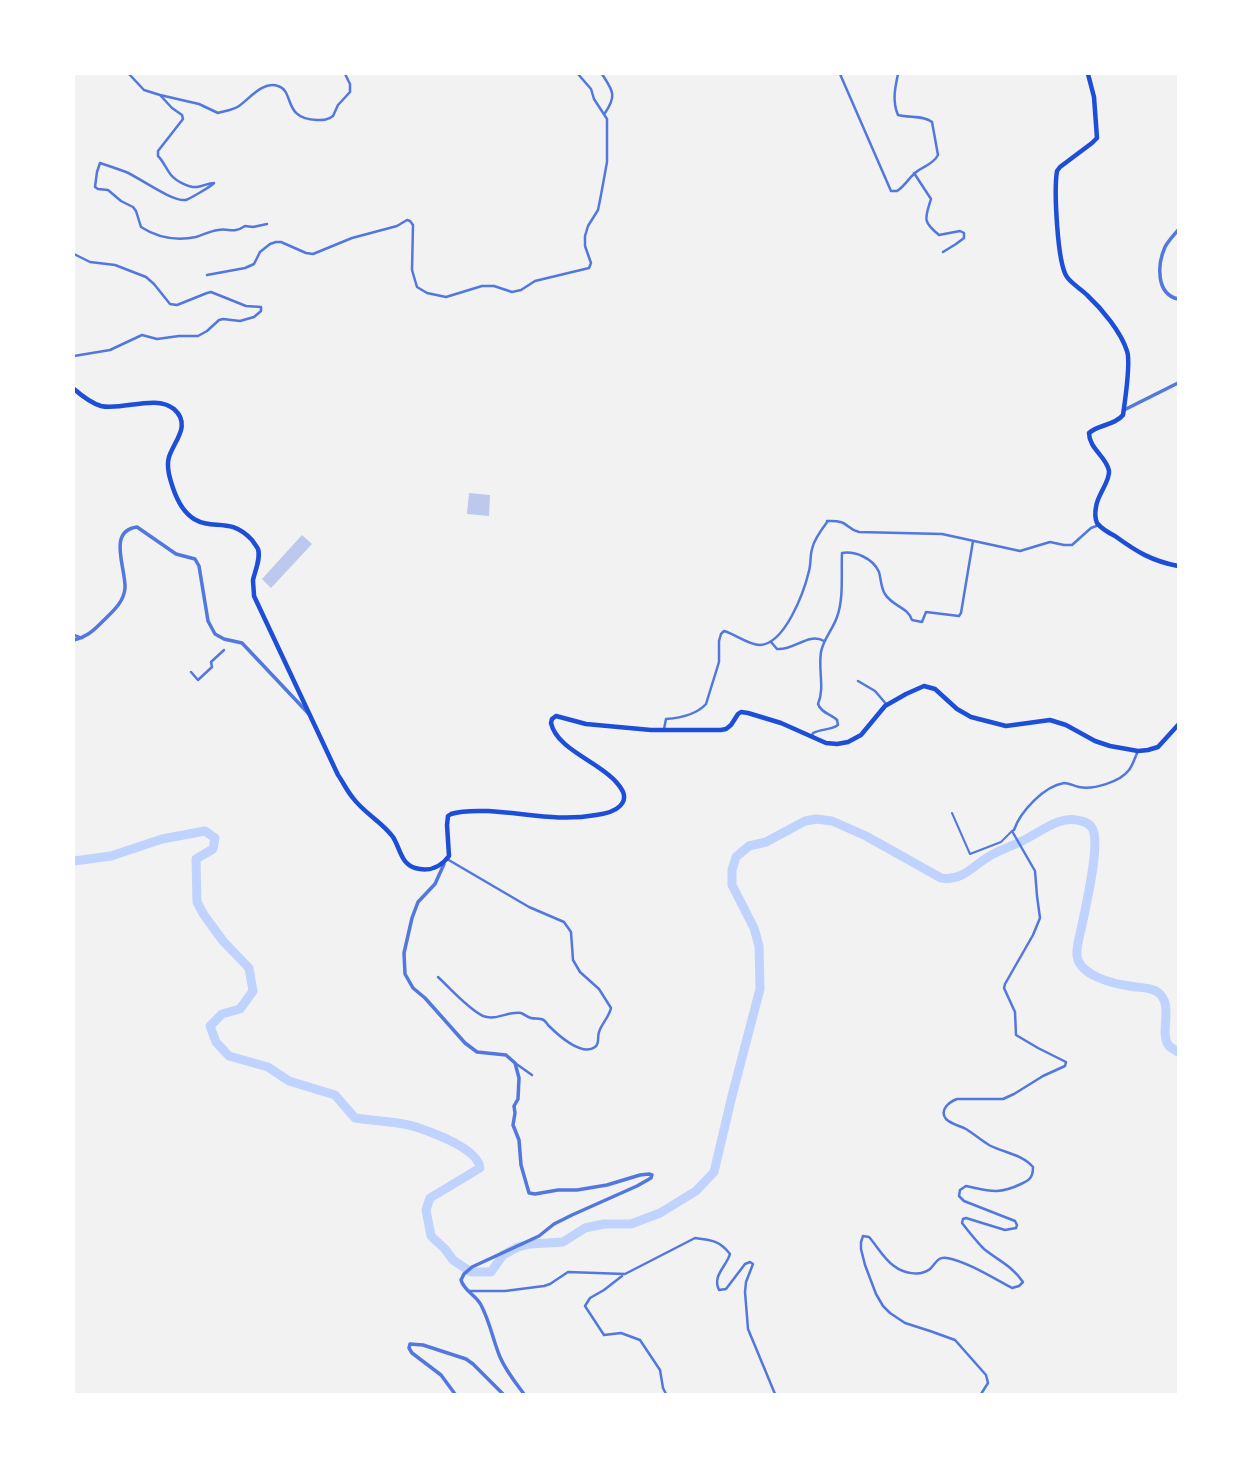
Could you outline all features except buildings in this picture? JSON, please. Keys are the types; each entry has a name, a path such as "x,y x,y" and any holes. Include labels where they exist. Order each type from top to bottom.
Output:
{"main road":[{"path":"1088,74 1094,97 1097,138 1057,171 1059,240 1066,275 1105,313 1127,349 1129,359 1123,415 1117,421 1088,433 1089,441 1107,465 1109,472 1096,503 1095,516 1099,525 1138,553 1178,566"},
{"path":"74,390 89,401 108,407 159,404 168,406 179,415 182,428 167,464 178,502 193,518 203,523 235,527 256,545 259,552 253,583 254,596 338,775 353,799 380,823 393,838 400,854 414,868 438,867 445,862 450,851 447,820 451,814 470,810 569,819 604,814 621,805 625,799 623,790 615,780 555,735 551,723 554,717 558,716 586,724 651,730 721,730 731,725 741,712 781,723 826,743 837,744 861,735 887,705 905,694 929,686 971,717 1006,726 1050,720 1066,725 1095,741 1138,751 1158,747 1177,729"}],"street":[{"path":"129,74 144,90 199,104 218,113 237,107 253,93 270,86 278,86 297,115 306,120 324,120 333,116 338,105 350,92 350,84 345,74"},
{"path":"207,275 254,264 260,252 276,242 313,254 352,238 397,226 407,220 413,225 412,270 417,287 427,293 446,297 482,286 494,286 512,292 535,281 589,268 591,263 584,246 584,236 598,210 601,195 607,162 607,118 594,99 591,89 578,74"},
{"path":"602,74 613,96 605,113"},
{"path":"840,74 891,191 904,187 914,173 934,162 938,155 932,122 926,118 898,115 894,107 898,74"},
{"path":"160,95 183,119 158,151 158,156 165,162 171,175 183,182 196,187 214,183 212,187 200,191 189,200 182,200 153,188 128,173 100,163 96,187 108,190 121,201 133,206 141,227 168,239 195,237 219,229 237,231 245,226 267,224"},
{"path":"914,173 931,199 927,225 939,235 960,231 964,233 964,238 943,252"},
{"path":"1178,230 1165,247 1160,278 1167,294 1178,299"},
{"path":"74,254 90,262 115,265 146,277 170,304 177,305 211,292 246,306 261,307 261,311 254,317 240,321 219,320 198,336 157,339 142,335 110,350 74,356"},
{"path":"1124,410 1178,383"},
{"path":"664,729 666,719 679,719 706,705 719,662 720,635 724,631 758,645 771,642 782,631 802,594 815,540 828,521 840,520 859,532 942,534 1020,551 1050,542 1072,545 1091,528 1099,525"},
{"path":"74,637 82,638 89,634 121,603 125,589 120,542 123,533 137,527 176,554 195,559 200,566 208,621 215,634 242,643 311,717"},
{"path":"812,737 813,733 836,726 838,722 818,704 822,696 819,664 821,648 837,620 840,607 842,552 859,554 876,566 885,594 910,612 912,620 922,622 926,612 959,616 961,613 974,541"},
{"path":"771,642 777,649 784,650 806,640 819,638 825,642"},
{"path":"191,672 198,680 224,650"},
{"path":"858,681 875,691 887,705"},
{"path":"981,1395 988,1383 986,1375 954,1340 905,1324 883,1306 865,1265 860,1241 863,1237 869,1237 894,1266 907,1272 925,1272 944,1257 961,1262 1012,1288 1023,1282 1015,1270 985,1249 962,1223 966,1218 1005,1230 1016,1228 1015,1221 964,1201 959,1196 960,1190 966,1186 995,1192 1008,1191 1033,1176 1033,1167 1027,1160 990,1146 966,1129 948,1121 944,1116 945,1106 957,1099 1003,1099 1065,1066 1066,1062 1062,1059 1016,1035 1015,1012 1004,988 1040,918 1037,876 1012,831 1027,809 1048,789 1066,783 1079,788 1101,787 1128,771 1138,751"},
{"path":"438,977 484,1016 493,1018 521,1013 533,1019 541,1019 573,1046 584,1050 595,1047 598,1044 600,1028 609,1017 611,1008 599,989 580,972 573,960 571,932 564,922 528,907 445,862 435,884 418,902 404,953 405,974 413,988 466,1043 478,1052 506,1055 532,1075"},
{"path":"515,1063 519,1078 513,1125 519,1140 521,1165 529,1193 577,1190 640,1175 652,1175 637,1186 572,1215 539,1236 472,1267 461,1280 463,1286 481,1304 500,1357 524,1395"},
{"path":"666,1395 660,1370 640,1340 621,1333 604,1335 585,1306 590,1298 625,1274 695,1238 723,1245 730,1254 716,1281 719,1290 726,1289 745,1264 752,1262 753,1267 745,1292 748,1329 775,1395"},
{"path":"470,1291 505,1291 544,1286 568,1272 625,1274"},
{"path":"455,1395 441,1375 412,1353 410,1344 423,1345 466,1359 503,1395"}],"lane":[{"path":"952,813 970,854 1002,842 1012,831"}],"waterway":[{"path":"74,861 111,856 162,839 205,831 215,838 213,849 196,859 197,902 223,941 249,968 253,991 240,1009 222,1014 210,1026 216,1042 229,1056 268,1067 289,1081 335,1095 355,1118 416,1127 472,1154 480,1168 430,1198 426,1210 431,1236 453,1260 471,1272 491,1272 503,1255 518,1247 563,1242 585,1228 604,1224 631,1224 660,1213 696,1191 714,1172 760,989 759,946 754,928 732,885 732,870 736,857 749,846 766,842 805,821 832,821 866,836 941,878 961,875 992,855 1057,822 1083,821 1093,830 1095,849 1077,948 1079,963 1099,978 1153,990 1162,996 1166,1010 1166,1040 1169,1046 1178,1052"}]}
